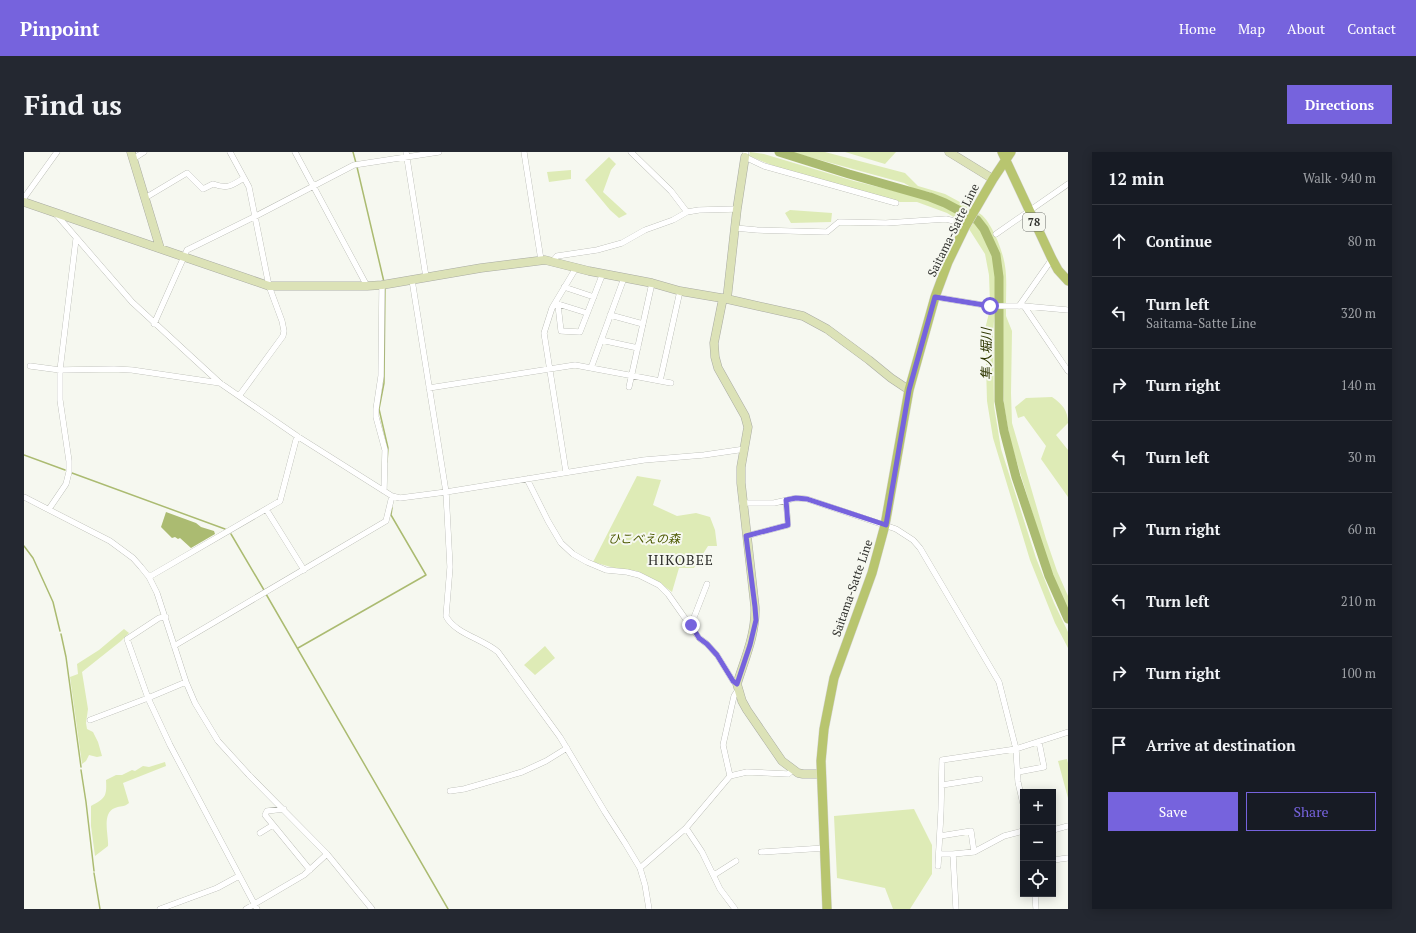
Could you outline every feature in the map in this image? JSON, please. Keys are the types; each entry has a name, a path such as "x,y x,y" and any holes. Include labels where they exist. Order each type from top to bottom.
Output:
{"main road":[{"name":"Saitama-Satte Line","path":"827,909 821,774 822,746 830,692 872,573 886,525 909,390 935,297 948,262 965,227 1006,155"},
{"name":"78","path":"1006,155 1029,210 1052,259 1058,270 1068,281"}],"street":[{"path":"24,198 57,152"},
{"path":"144,152 132,156 160,248"},
{"path":"230,152 249,188 269,286 282,321 284,331 283,336 239,396"},
{"path":"295,152 367,286"},
{"path":"154,324 183,256 187,250 354,165 406,155 439,152"},
{"path":"524,152 541,260"},
{"path":"631,152 671,191 687,212"},
{"path":"949,152 993,179"},
{"path":"406,155 426,277"},
{"path":"730,776 723,745 734,696 756,620 741,483 748,427 745,416 718,368 715,357 714,343 725,299 745,155 764,166 896,203"},
{"path":"145,198 187,173 203,189 213,184 228,188 244,178"},
{"path":"996,234 1068,184"},
{"path":"24,202 269,286 382,285 481,268 541,260 553,261 576,268 652,283 680,291 803,316 827,329 909,390"},
{"path":"553,261 557,256 598,250 622,243 645,230 673,220 687,212 699,210 737,209"},
{"path":"54,212 132,302 154,324 220,383 297,436 392,496 400,498 446,492 644,460 704,455 745,449"},
{"path":"735,228 827,232 839,222 886,223 946,219 954,221 965,227"},
{"path":"49,509 66,484 70,472 60,400 60,370 76,239"},
{"path":"1021,306 1052,259"},
{"path":"566,472 544,333 552,308 556,304 564,287 576,268"},
{"path":"556,304 561,331 580,332 603,273"},
{"path":"590,368 624,278"},
{"path":"412,280 446,492 450,567 446,616 448,622 456,628 491,646 498,652 560,737 640,868 645,885 649,909"},
{"path":"630,387 652,283"},
{"path":"382,285 381,376 376,417 385,450 384,491"},
{"path":"564,287 594,297"},
{"path":"660,381 680,291"},
{"path":"935,297 990,306 1021,306 1068,310"},
{"path":"556,304 587,313"},
{"path":"1021,306 1068,371"},
{"path":"610,315 644,324"},
{"path":"601,340 638,348"},
{"path":"429,388 575,365 671,383"},
{"path":"30,366 60,370 123,370 220,383"},
{"path":"149,576 280,501 297,436"},
{"path":"527,479 561,543 573,554 606,570 627,572 638,575 659,585 668,594 699,638 717,655 737,687 742,701 782,761 793,770 803,774 821,774"},
{"path":"174,646 386,521 392,496"},
{"path":"24,497 110,541 133,558 149,576 166,617 186,682 200,713 218,741 327,854 372,909"},
{"path":"742,503 774,503 796,498 807,499 886,525 905,533 920,548 999,682 1016,749 1021,789"},
{"path":"746,536 788,525 786,500"},
{"path":"266,509 304,570"},
{"path":"691,625 707,584"},
{"path":"166,617 159,618 127,639 148,698 173,751 256,906"},
{"path":"90,720 186,682"},
{"path":"938,866 942,760 1016,749 1068,732"},
{"path":"1018,772 1044,767 1039,742"},
{"path":"450,791 464,789 522,772 546,762 566,748"},
{"path":"640,868 686,828 730,776 747,772 788,774 793,770"},
{"path":"942,785 980,779"},
{"path":"284,809 267,811 265,815 310,870"},
{"path":"260,833 273,825"},
{"path":"1056,829 1068,826"},
{"path":"686,828 702,852 720,889 735,909"},
{"path":"940,836 971,831 974,852"},
{"path":"939,854 974,852 1004,836 1020,832"},
{"path":"761,852 825,848"},
{"path":"246,909 256,906 304,875 327,854"},
{"path":"953,854 956,909"},
{"path":"1056,860 1068,858"},
{"path":"714,875 736,860"},
{"path":"160,909 217,888 239,876"},
{"path":"1035,897 1036,909"}],"green space":[{"path":"750,152 764,154 854,181 923,198 965,218 962,222 947,213 917,202 900,202 787,171 749,156"},
{"path":"791,152 825,152 905,173 918,186 945,194 971,208 968,213 949,201 929,192 916,190 904,183"},
{"path":"845,152 896,152 885,164"},
{"path":"609,157 616,164 611,170 603,192 627,214 619,218 610,210 585,180"},
{"path":"571,170 571,179 549,182 547,172"},
{"path":"790,210 832,213 831,222 791,223 785,213"},
{"path":"979,213 988,222 996,236 1002,252 1006,271 1006,303 1002,304 1000,269 995,246 985,225 977,217"},
{"path":"974,222 984,234 991,251 996,276 995,303 990,303 989,275 985,254 969,229"},
{"path":"995,308 993,334 994,406 1001,449 1036,558 1054,603 1068,632 1068,648 1055,623 1030,560 993,438 987,401 985,329 990,309"},
{"path":"1002,309 1006,309 1006,316 1012,331 1012,423 1046,539 1057,571 1068,596 1068,611 1051,573 1010,440 1004,405"},
{"path":"1052,397 1064,408 1068,418 1068,423 1056,435 1068,450 1068,497 1041,459 1046,446 1024,416 1018,418 1015,407 1026,398"},
{"name":"ひこべえの森","path":"637,476 661,480 653,505 677,516 696,513 710,517 715,530 717,546 708,546 694,568 679,568 672,592 661,584 637,571 618,569 593,562"},
{"path":"124,629 129,633 82,672 88,709 86,723 87,729 93,732 102,756 97,757 89,755 86,761 82,764 70,677 78,674 77,664 99,650"},
{"path":"545,646 555,658 535,675 524,665"},
{"path":"1067,759 1068,763 1068,798 1058,761"},
{"path":"165,762 166,766 123,783 129,803 115,808 108,815 108,846 95,856 91,826 91,806 104,796 106,790 106,780 132,770 135,771 143,766 149,767"},
{"path":"914,809 932,845 932,874 910,909 893,909 885,888 837,878 834,816"}],"shaded area":[{"path":"166,512 214,531 215,534 191,548 180,538 172,538 161,527"}],"waterway":[{"path":"353,152 356,163"},
{"name":"隼人堀川","path":"779,152 930,197 945,203 977,220 984,229 996,255 999,277 999,401 1004,431 1016,477 1049,576 1068,619"},
{"path":"357,167 384,282"},
{"path":"385,288 384,383 379,409 388,448 387,462"},
{"path":"24,455 65,470"},
{"path":"72,473 225,529"},
{"path":"298,648 426,575 391,515 392,508"},
{"path":"231,534 264,590"},
{"path":"24,546 33,558 53,602 60,631"},
{"path":"266,594 448,909"},
{"path":"61,634 66,657 81,767"},
{"path":"81,770 94,871"},
{"path":"94,873 100,909"}],"district":[{"name":"HIKOBEE","path":"681,559"}],"route":[{"path":"691,625 699,638 717,655 733,681 737,684 750,645 756,620 746,536 788,525 786,500 796,498 807,499 886,525 909,390 935,297 990,306"}]}
